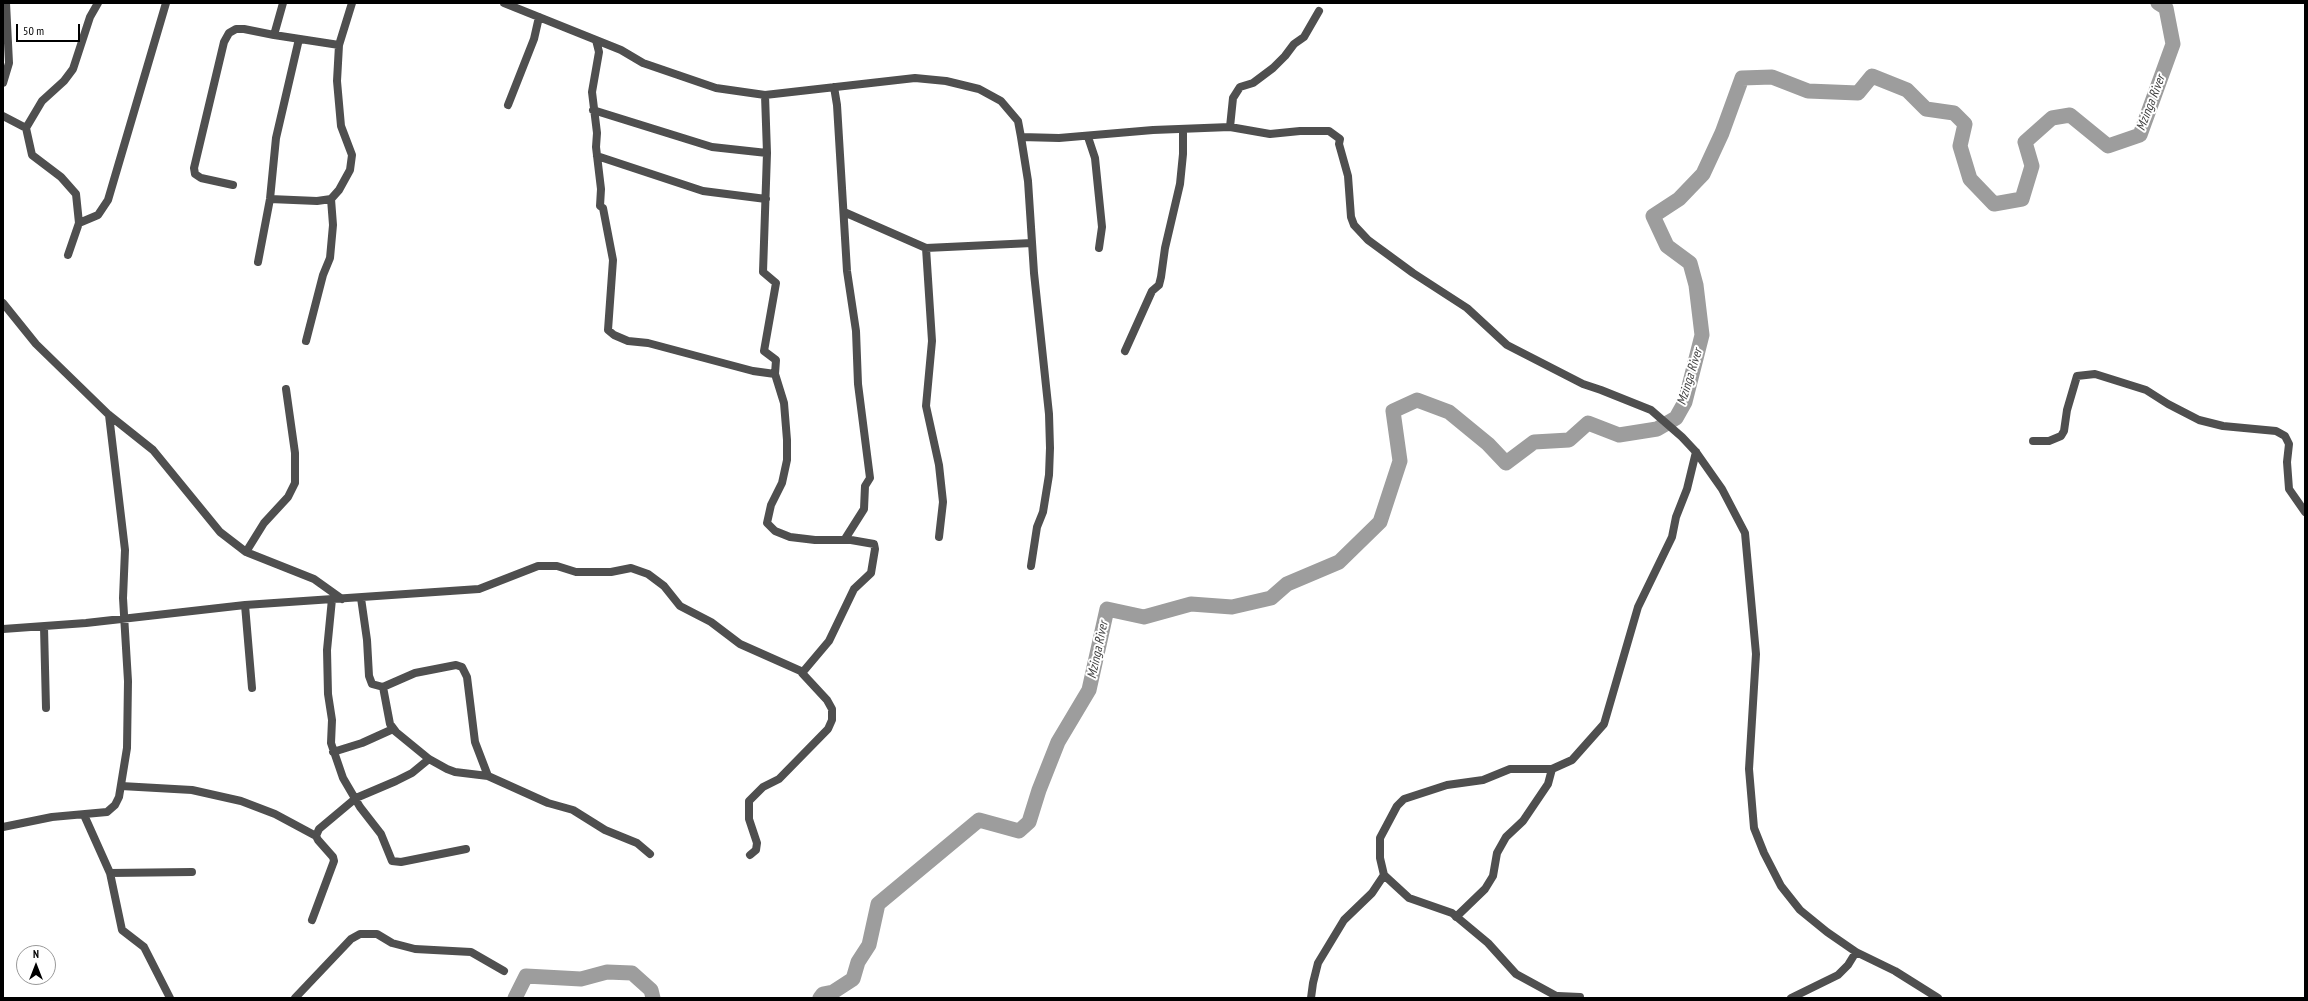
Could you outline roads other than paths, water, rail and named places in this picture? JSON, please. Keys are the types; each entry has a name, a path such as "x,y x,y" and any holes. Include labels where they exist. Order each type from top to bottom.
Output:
{"street":[{"path":"3,83 8,63 6,3"},
{"path":"68,255 79,223 76,194 61,176 32,155 26,128 42,100 64,81 73,69 90,17 98,3"},
{"path":"79,223 98,215 108,200 166,3"},
{"path":"274,35 283,3"},
{"path":"306,341 323,275 330,258 333,225 331,199 346,179 353,162 352,155 341,126 338,110 337,69 339,44 352,3"},
{"path":"504,3 621,50 643,63 716,88 764,95 914,78 946,81 979,89 1001,101 1018,121 1028,181 1032,242 1049,414 1049,475 1043,512 1037,527 1031,566"},
{"path":"1230,127 1233,98 1240,87 1253,83 1273,68 1294,44 1304,37 1319,11"},
{"path":"508,104 534,39 539,17"},
{"path":"233,186 200,178 195,174 194,168 224,42 229,33 236,29 339,44"},
{"path":"258,262 270,200 276,138 299,39"},
{"path":"596,40 599,52 592,92 597,156 601,183 600,206 603,208 613,260 608,330 614,335 628,341 648,343 753,371 775,374"},
{"path":"834,87 838,105 847,271 856,331 858,384 870,478 865,486 864,509 845,539"},
{"path":"750,855 756,850 757,843 749,819 749,801 763,787 780,779 828,729 832,720 832,709 802,675 829,641 854,589 873,570 875,546 845,539 815,540 790,537 775,531 767,523 771,505 782,483 787,460 784,403 775,374 776,360 764,351 776,283 763,272 767,153 764,95"},
{"path":"593,110 712,147 767,153"},
{"path":"3,116 26,128"},
{"path":"1021,137 1088,137 1152,130 1230,127 1270,134 1300,131 1329,131 1340,139 1338,144 1348,176 1351,217 1354,225 1368,240 1413,273 1467,308 1500,340 1521,355 1582,384 1614,394 1651,410 1658,415 1674,432 1682,437 1696,452 1722,489 1745,533 1756,654 1749,769 1754,828 1764,853 1781,886 1800,910 1827,932 1856,952 1896,971 1938,998"},
{"path":"1125,351 1152,291 1159,285 1165,248 1180,184 1183,154 1183,130"},
{"path":"1088,137 1095,158 1098,208 1102,227 1099,248"},
{"path":"597,156 703,192 766,199"},
{"path":"270,200 317,201 331,199"},
{"path":"844,212 926,248 1032,242"},
{"path":"926,248 932,341 926,406 939,465 943,502 939,537"},
{"path":"3,303 36,344 109,414 152,450 220,532 246,552 314,580 342,599"},
{"path":"2033,441 2049,441 2061,436 2064,431 2067,410 2077,376 2095,374 2146,390 2168,404 2199,420 2223,426 2276,431 2285,436 2289,444 2287,476 2289,489 2305,512"},
{"path":"246,552 264,523 288,497 294,483 295,454 286,389"},
{"path":"3,827 52,817 84,815 112,809 119,797 127,748 128,714 124,544 109,414"},
{"path":"1580,997 1560,997 1516,974 1488,943 1452,913 1410,898 1384,875 1380,858 1380,838 1397,806 1404,799 1446,785 1483,780 1510,769 1552,769 1572,760 1604,724 1638,607 1672,537 1696,452"},
{"path":"3,629 44,627 125,619 245,605 479,589 538,566 557,566 576,572 611,572 631,568 648,574 664,586 680,606 711,622 740,644 803,672"},
{"path":"361,598 370,680 372,684 383,687 415,673 456,665 462,667 467,677 475,742 488,776"},
{"path":"332,599 328,622 327,680 332,720 331,743 343,778 381,834 390,858 394,862 466,849"},
{"path":"245,605 252,688"},
{"path":"44,627 46,708"},
{"path":"383,687 392,729 429,759 455,772 488,776 548,802 573,810 605,830 637,843 650,854"},
{"path":"333,752 362,743 392,729"},
{"path":"316,836 319,829 326,821 356,798 402,778 429,759"},
{"path":"1456,917 1485,889 1493,876 1497,853 1506,837 1523,821 1548,784 1552,769"},
{"path":"121,786 192,790 241,801 275,814 316,836 333,857 334,861 312,920"},
{"path":"84,815 110,873 122,930 144,947 170,998"},
{"path":"110,873 192,872"},
{"path":"1312,998 1313,983 1318,963 1344,920 1372,894 1384,875"},
{"path":"295,998 352,938 360,934 377,934 392,943 415,949 471,952 504,971"},
{"path":"1791,998 1838,975 1856,952"}],"waterway":[{"name":"Mzinga River","path":"820,998 823,994 833,992 853,979 858,962 869,945 878,904 979,820 1019,831 1029,822 1039,790 1058,742 1089,690 1107,609 1144,617 1191,604 1232,607 1271,598 1287,584 1339,562 1380,522 1400,461 1393,411 1417,400 1449,412 1488,444 1506,463 1534,442 1569,440 1588,423 1619,435 1657,429 1676,418 1685,402 1702,335 1696,285 1690,263 1667,246 1653,216 1679,199 1703,174 1722,133 1742,78 1772,77 1808,91 1858,93 1872,76 1907,90 1926,109 1954,113 1965,124 1960,146 1970,179 1994,204 2022,199 2032,166 2025,142 2052,118 2070,115 2108,146 2140,135 2173,44 2166,8 2158,3"},
{"name":"Mzinga River","path":"515,998 526,976 581,979 607,972 632,973 651,990 653,998"},
{"name":"Mzinga River","path":"823,994 825,998"}]}
